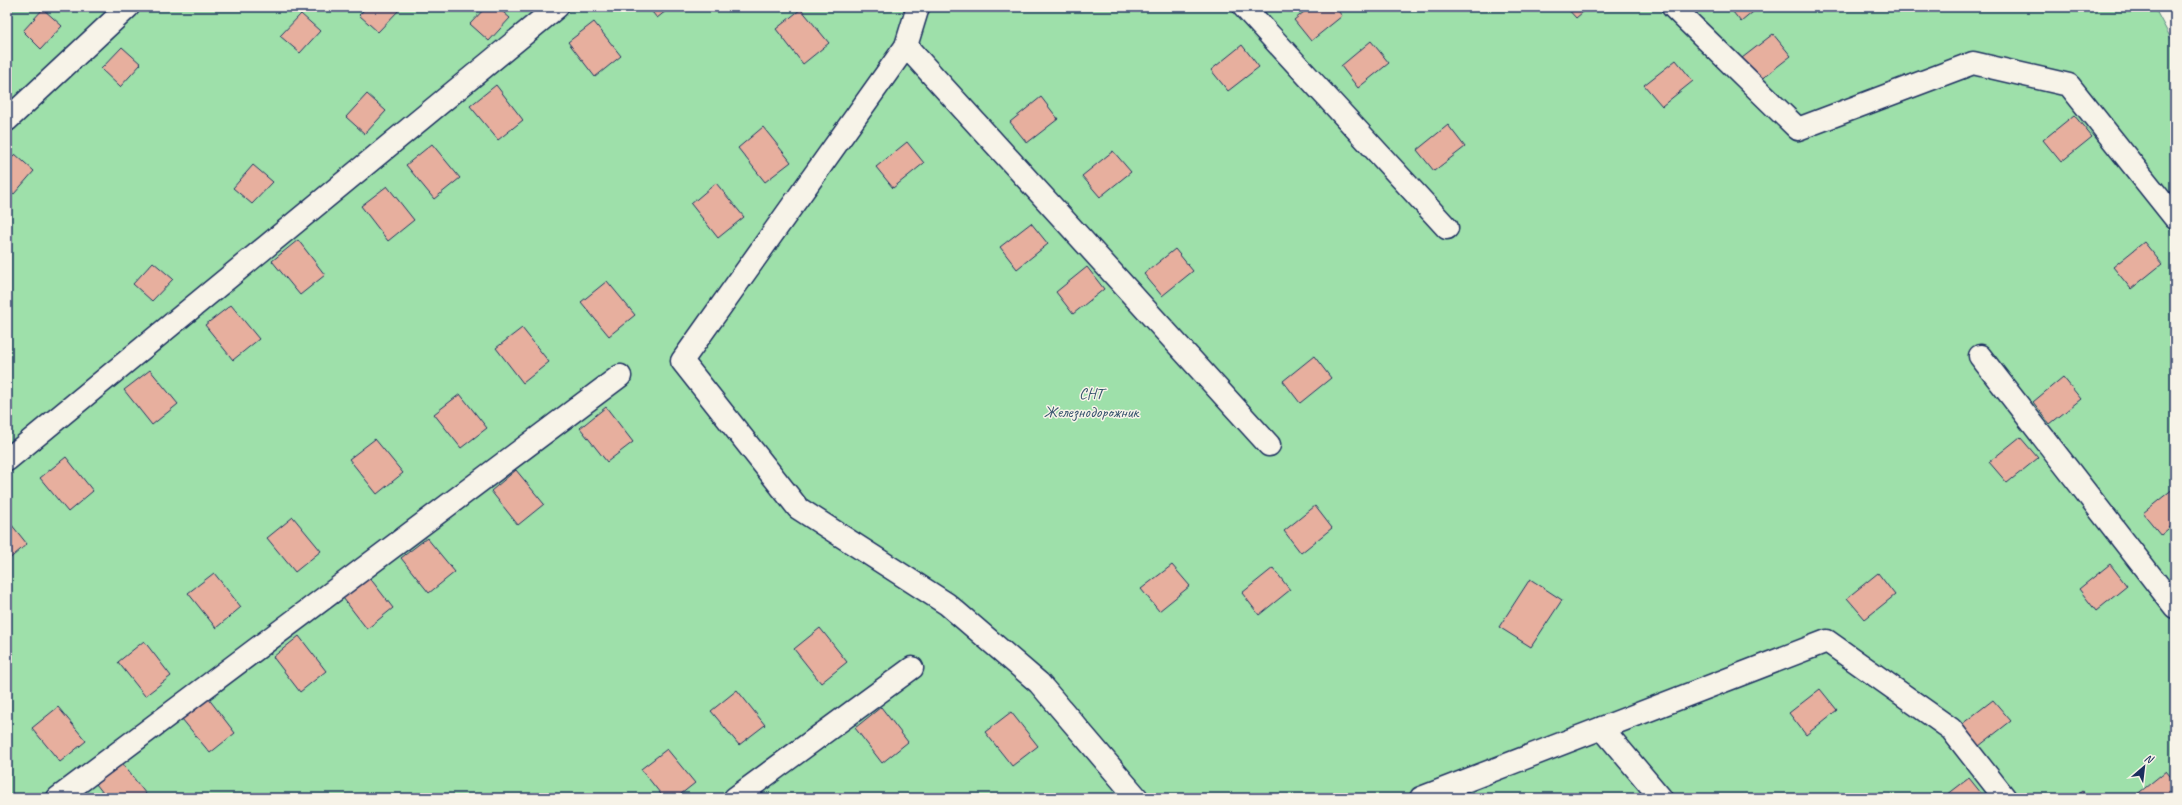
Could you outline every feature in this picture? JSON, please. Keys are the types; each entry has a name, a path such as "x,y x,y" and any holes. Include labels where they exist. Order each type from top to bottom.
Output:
{"street":[{"path":"7,120 128,7"},
{"path":"7,460 557,7"},
{"path":"918,7 906,46 682,361 798,508 947,604 1038,683 1137,798"},
{"path":"1244,7 1447,228"},
{"path":"1674,7 1798,129 1973,62 2069,85 2175,218"},
{"path":"906,46 1269,445"},
{"path":"1980,356 2175,607"},
{"path":"58,798 620,376"},
{"path":"1421,798 1827,641 1951,729 2005,798"},
{"path":"735,798 912,668"},
{"path":"1602,728 1661,798"}],"green space":[{"name":"СНТ Железнодорожник","path":"7,7 2154,7 2175,46 2175,798 7,798"}],"building":[{"path":"367,7 396,7 399,10 378,32 359,15"},
{"path":"486,7 497,7 510,18 489,41 470,24"},
{"path":"648,7 671,7 657,18"},
{"path":"1310,7 1335,7 1342,16 1311,41 1294,20"},
{"path":"1566,7 1589,7 1576,18"},
{"path":"1729,7 1759,7 1741,22"},
{"path":"43,9 62,26 41,49 23,31"},
{"path":"801,9 829,43 803,64 776,29"},
{"path":"301,14 320,31 300,53 280,36"},
{"path":"594,22 621,56 595,77 568,42"},
{"path":"1773,34 1791,56 1760,80 1742,58"},
{"path":"1371,41 1389,63 1358,88 1341,66"},
{"path":"1242,45 1259,67 1228,91 1211,70"},
{"path":"122,47 141,64 120,87 101,69"},
{"path":"1676,60 1693,81 1662,106 1644,85"},
{"path":"496,85 523,120 498,140 470,106"},
{"path":"367,94 386,111 365,134 346,117"},
{"path":"1041,97 1058,119 1027,143 1010,122"},
{"path":"2074,115 2092,137 2061,162 2043,140"},
{"path":"1448,125 1465,147 1434,171 1417,150"},
{"path":"763,127 791,162 765,182 738,148"},
{"path":"907,142 924,163 893,188 876,167"},
{"path":"432,144 460,178 434,199 406,165"},
{"path":"1113,151 1131,172 1100,197 1082,176"},
{"path":"15,154 34,171 14,194 7,188 7,163"},
{"path":"253,165 273,182 252,204 233,188"},
{"path":"716,183 744,217 718,238 691,204"},
{"path":"387,186 414,220 388,241 361,206"},
{"path":"1031,223 1048,244 1017,269 1000,247"},
{"path":"298,240 325,275 300,295 272,261"},
{"path":"2144,242 2162,264 2131,289 2113,267"},
{"path":"1175,249 1193,271 1162,296 1144,274"},
{"path":"153,262 173,279 152,301 133,284"},
{"path":"1087,267 1104,289 1073,314 1056,292"},
{"path":"607,281 635,315 609,336 581,302"},
{"path":"231,305 259,339 233,360 205,325"},
{"path":"522,328 549,362 523,383 496,348"},
{"path":"1314,356 1331,378 1300,403 1283,381"},
{"path":"150,370 178,404 152,425 124,390"},
{"path":"2063,377 2081,399 2050,424 2033,402"},
{"path":"460,394 487,428 461,448 434,414"},
{"path":"606,407 633,442 607,462 580,428"},
{"path":"2020,437 2038,458 2007,483 1989,462"},
{"path":"375,439 403,473 377,494 349,459"},
{"path":"66,457 93,491 68,512 40,478"},
{"path":"516,470 544,504 518,525 491,491"},
{"path":"2174,488 2175,523 2161,535 2143,513"},
{"path":"1315,506 1332,528 1301,553 1284,531"},
{"path":"293,517 321,551 295,572 267,538"},
{"path":"7,519 27,544 7,561"},
{"path":"427,538 455,572 429,593 401,558"},
{"path":"2110,564 2127,586 2096,611 2079,589"},
{"path":"1172,565 1190,586 1159,611 1141,589"},
{"path":"1273,568 1290,590 1259,615 1242,593"},
{"path":"214,573 241,607 216,628 188,593"},
{"path":"366,573 393,608 367,629 340,594"},
{"path":"1878,573 1895,595 1865,619 1847,598"},
{"path":"1530,579 1562,600 1531,647 1499,627"},
{"path":"820,628 847,662 821,683 794,649"},
{"path":"299,636 326,671 300,692 273,657"},
{"path":"144,641 171,676 145,696 118,662"},
{"path":"1820,689 1837,710 1806,735 1789,713"},
{"path":"737,690 765,725 739,745 711,711"},
{"path":"208,698 235,733 210,753 182,719"},
{"path":"1993,700 2011,721 1979,746 1962,724"},
{"path":"58,707 86,741 60,762 32,728"},
{"path":"881,707 908,742 882,763 855,728"},
{"path":"1011,712 1038,746 1012,766 985,732"},
{"path":"667,749 695,783 676,798 664,798 641,769"},
{"path":"122,763 149,798 107,798 96,784"},
{"path":"2166,771 2175,782 2175,798 2137,798 2135,796"},
{"path":"1969,778 1985,798 1943,798"},
{"path":"2083,791 2088,798 2074,798"}]}
